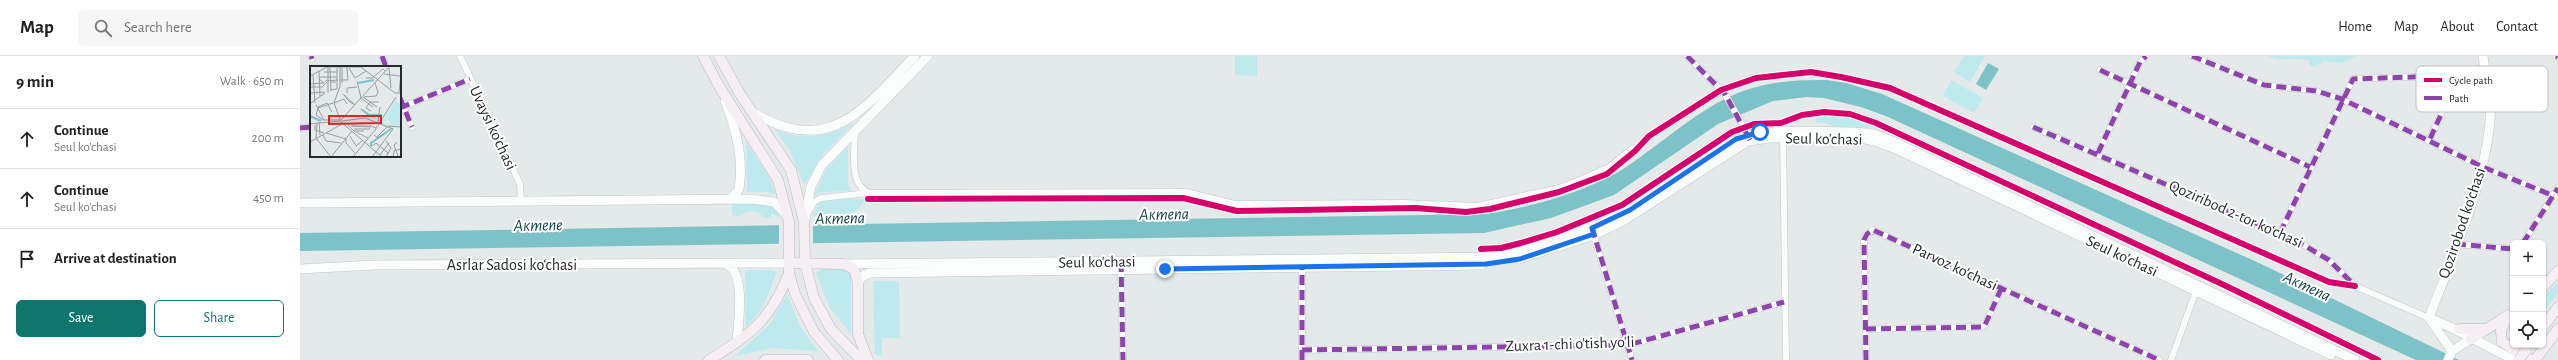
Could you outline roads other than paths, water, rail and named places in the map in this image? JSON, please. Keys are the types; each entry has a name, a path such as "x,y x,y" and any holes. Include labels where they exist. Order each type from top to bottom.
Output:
{"main road":[{"path":"703,56 719,86 778,180 789,222 789,268 808,324 819,340 838,360"},
{"path":"719,56 791,170 804,222"},
{"path":"754,113 769,121 796,129 819,130 836,125 860,112 915,56"},
{"path":"861,360 843,343 826,322 814,298 806,263 805,248 804,222 808,197 816,175 826,160 928,56"},
{"name":"Qozirobod ko'chasi","path":"2483,56 2485,66"},
{"path":"719,86 738,140 741,194 748,199"},
{"name":"Qozirobod ko'chasi","path":"2429,318 2478,187 2483,167 2491,112"},
{"name":"Seul ko'chasi","path":"789,268 806,263 1302,267 1492,264 1531,256 1634,215 1749,138 1783,135 1860,138 1878,142 2341,360"},
{"path":"730,199 737,194 740,186"},
{"path":"300,203 748,199 776,204 786,213 789,222"},
{"name":"Seul ko'chasi","path":"1121,266 1485,258 1518,253 1593,231"},
{"path":"724,264 734,270 739,280 737,342"},
{"name":"Asrlar Sadosi ko‘chasi","path":"300,270 374,266 724,264 789,268"},
{"path":"844,264 855,270 858,283 858,334 868,360"},
{"path":"858,283 863,276 870,273 1121,266"},
{"path":"708,360 749,335 768,315 789,268"},
{"path":"2546,284 2558,271"},
{"name":"Seul ko'chasi","path":"2196,292 2355,360"},
{"path":"2546,323 2558,307"},
{"path":"2448,360 2452,351 2510,313"},
{"path":"2510,313 2500,331 2502,341 2505,346 2534,359 2558,329"},
{"path":"2429,318 2458,329 2471,339 2514,360"},
{"path":"2429,318 2452,351"},
{"path":"2458,329 2477,330 2491,326"},
{"path":"2519,360 2528,348"},
{"path":"765,360 808,360"}],"street":[{"path":"382,56 386,66"},
{"name":"Uvaysi ko'chasi","path":"460,56 520,184 521,201"},
{"path":"1687,56 1723,92 1749,138"},
{"path":"2098,153 2140,62 2146,56"},
{"path":"2192,56 2264,85 2316,91 2342,99 2483,167 2554,196"},
{"path":"2100,70 2310,167"},
{"path":"2280,234 2342,99 2353,79 2416,77"},
{"path":"412,127 402,107 470,79"},
{"path":"2429,141 2442,112"},
{"path":"300,128 310,127"},
{"name":"Qoziribod 2-tor ko‘chasi","path":"2033,127 2098,153 2309,246 2324,257 2355,286 2429,318"},
{"path":"855,130 856,179 861,188 869,193"},
{"path":"1783,135 1784,302 1786,360"},
{"path":"804,222 813,203 819,199 869,193 1186,192 1235,204 1405,203 1477,206 1559,188 1609,167 1633,148"},
{"path":"2525,240 2558,188"},
{"name":"Parvoz ko'chasi","path":"1866,360 1864,240 1870,231 1873,230 2159,360"},
{"path":"1593,231 1632,360"},
{"path":"2456,244 2510,250"},
{"path":"1121,266 1123,360"},
{"path":"1302,267 1302,360"},
{"path":"1866,330 1982,327 1985,325 2001,289"},
{"path":"2171,360 2196,292"},
{"name":"Zuxra 1-chi o'tish yo'li","path":"1302,350 1628,345 1784,302"}],"water label":[{"name":"Актепа","path":"1164,214"},
{"name":"Актепа","path":"840,218"},
{"name":"Актепе","path":"538,225"},
{"name":"Актепа","path":"2307,286"}]}
